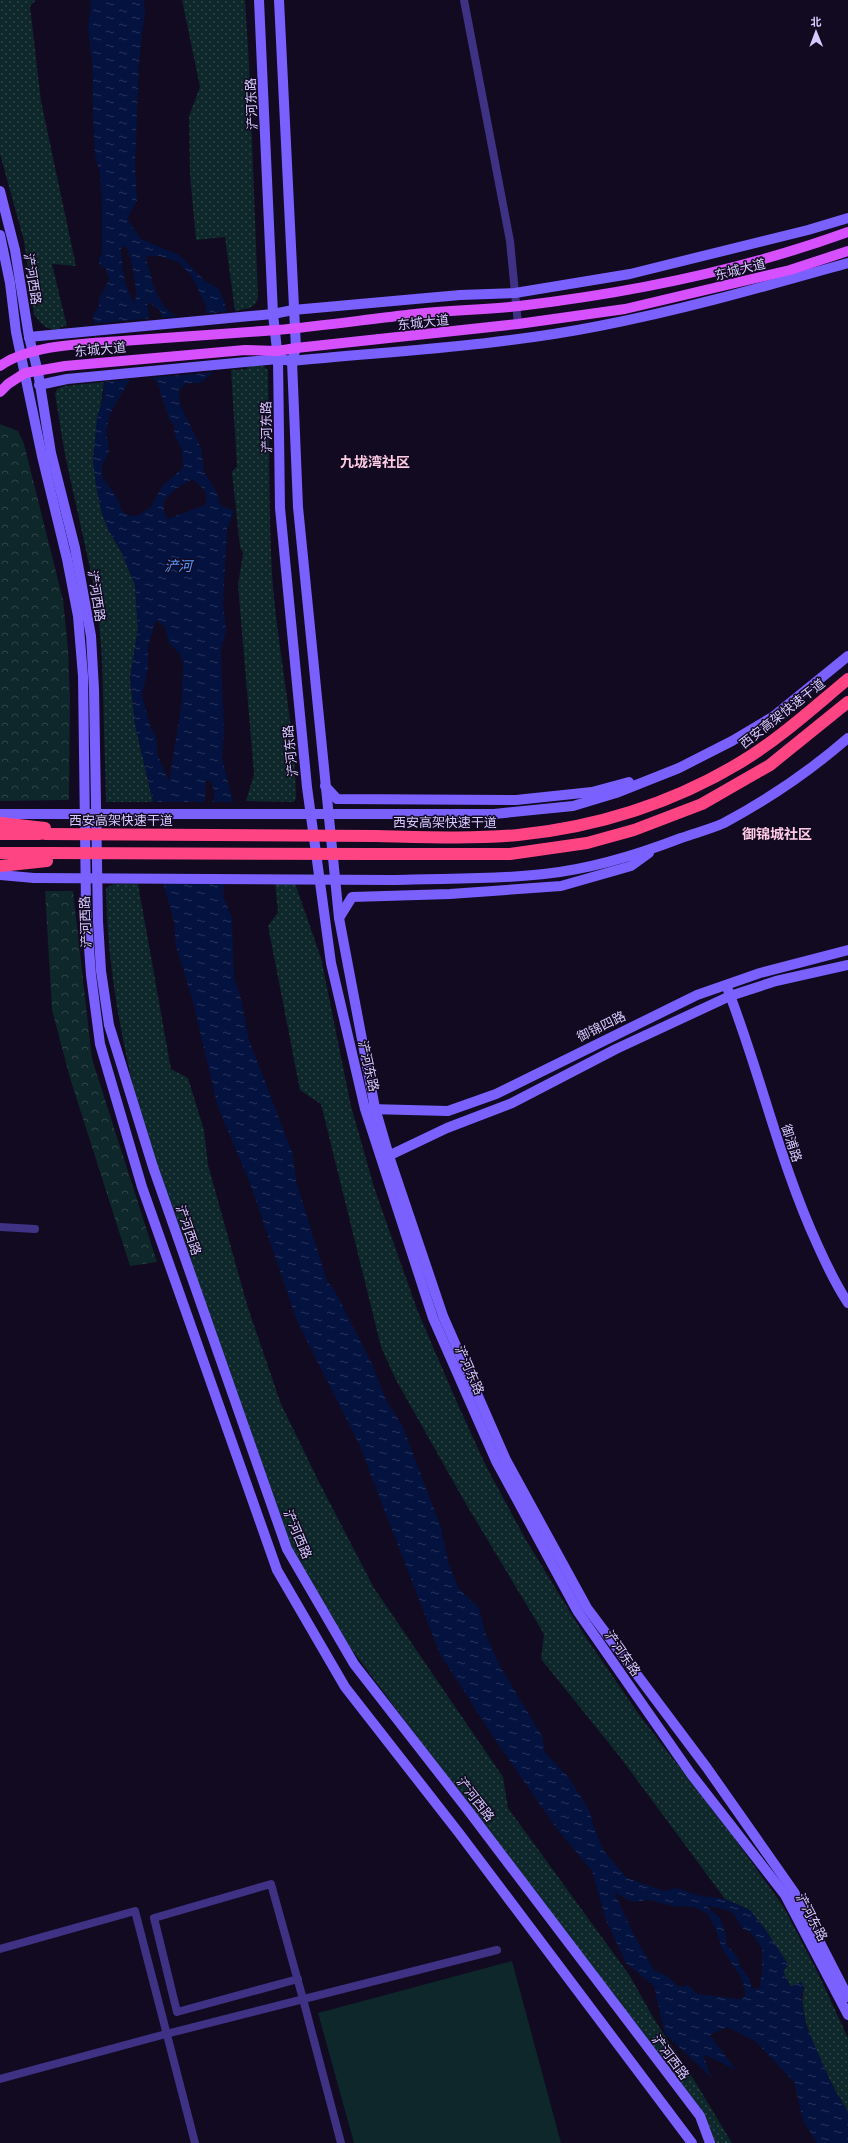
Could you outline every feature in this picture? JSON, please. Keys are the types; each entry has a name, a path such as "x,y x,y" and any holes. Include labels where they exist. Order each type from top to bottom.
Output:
{"highway":[{"name":"西安高架快速干道","path":"0,834 45,831 132,834 469,837 516,835 577,826 640,809 680,793 740,763 778,737 848,679"},
{"path":"0,866 47,857 120,852 510,854 587,843 634,830 702,804 770,765 848,702"},
{"path":"0,823 45,831"},
{"path":"0,853 47,857"}],"main road":[{"name":"浐河东路","path":"259,0 272,314 276,330 278,355 280,508 307,787 332,963 370,1108 433,1318 496,1461 578,1612 691,1774 785,1895 848,2015"},
{"name":"浐河东路","path":"279,0 296,348 292,361 298,507 339,918 370,1108"},
{"name":"浐河西路","path":"0,191 15,250 29,337 38,372 39,386 51,453 82,580 90,636 95,750 98,920 101,971 109,1026 153,1167 287,1549 354,1664 467,1809 700,2116 710,2143"},
{"path":"29,337 272,314 293,310 460,295 516,293 630,274 801,232 848,218"},
{"name":"东城大道","path":"0,366 22,354 65,346 243,331 276,330 417,314 516,306 635,288 725,268 809,246 848,232"},
{"name":"浐河西路","path":"0,235 10,283 16,332 22,354 46,475 67,559 81,645 86,906 91,975 100,1044 142,1187 277,1570 345,1687 459,1833 692,2143"},
{"name":"东城大道","path":"25,373 38,372 65,366 245,350 278,355 296,348 518,324 625,309 674,299 790,270 848,251"},
{"path":"39,386 67,379 244,362 278,355 292,361 514,340 599,326 762,287 848,263"},
{"path":"0,392 16,378 25,373"},
{"path":"0,814 494,814 573,806 616,793 679,768 732,741 774,716 848,656"},
{"path":"0,875 34,878 473,880 545,874 595,866 658,847 722,823 782,789 848,738"},
{"path":"325,786 337,800 516,800 592,792 679,768"},
{"path":"339,918 352,897 450,894 561,886 631,866 658,847"},
{"name":"御锦四路","path":"370,1108 437,1112 448,1111 468,1105 496,1094 656,1013 697,995 795,963 848,950"},
{"name":"御锦四路","path":"385,1158 447,1128 512,1103 616,1049 730,996 776,981 848,965"},
{"name":"御浦路","path":"726,985 794,1189 826,1264 848,1303"},
{"name":"浐河东路","path":"385,1158 443,1316 510,1467 587,1608 707,1768 794,1892 848,1997"}],"street":[{"path":"464,0 510,241 518,324"},
{"path":"0,1227 35,1229"},
{"path":"298,1979 177,2012 154,1918 271,1884 298,1979 341,2143"},
{"path":"0,1948 135,1912 194,2143"},
{"path":"0,2079 166,2034 498,1950"}],"green space":[{"path":"0,0 36,0 30,6 41,101 76,266 52,264 67,326 60,327 61,330 52,329 45,326 34,314 24,241 0,154"},
{"path":"182,0 245,0 249,63 258,297 256,303 250,308 235,311 225,237 196,240 190,175 189,116 200,87"},
{"path":"247,366 263,366 268,370 271,561 276,614 293,745 296,798 294,802 246,801 254,774 238,585 243,553 240,547 232,472 237,466 231,370 247,369"},
{"path":"104,382 93,461 102,514 109,531 121,551 135,585 138,629 130,678 135,724 153,802 106,802 102,659 97,600 65,455 55,394 57,389 64,386"},
{"path":"0,424 18,431 24,444 63,600 68,648 70,697 69,800 0,801"},
{"path":"275,883 295,883 321,958 351,1106 374,1187 418,1312 486,1466 526,1540 583,1633 640,1716 733,1836 783,1906 817,1971 848,2038 848,2112 824,2069 809,2033 803,2001 804,1988 801,1982 791,1987 750,1910 725,1899 620,1757 541,1659 544,1634 466,1504 396,1380 381,1347 321,1104 300,1090 268,926 278,912"},
{"path":"114,884 138,884 171,1069 188,1078 204,1130 208,1165 248,1308 281,1404 320,1484 374,1588 503,1777 508,1808 630,1976 654,2019 696,2083 732,2143 712,2143 682,2091 334,1626 285,1544 139,1112 126,1056 112,973 106,888"},
{"path":"45,891 73,891 92,1059 157,1262 130,1266 70,1078 52,1010"},
{"path":"512,1961 561,2143 354,2143 318,2013"}],"water":[{"name":"浐河","path":"91,0 144,0 145,11 139,61 135,165 137,201 127,219 141,239 179,255 205,281 219,289 225,304 227,317 214,372 200,383 187,383 179,390 180,404 201,448 204,472 217,493 220,505 234,511 227,529 223,604 226,630 221,650 224,733 222,758 233,802 223,896 232,918 234,978 241,999 249,1040 292,1152 296,1181 327,1281 335,1291 373,1366 385,1398 403,1427 440,1525 449,1565 459,1589 479,1608 486,1635 501,1668 542,1736 545,1752 569,1778 589,1810 604,1851 627,1878 664,1891 677,1888 697,1895 725,1899 750,1910 765,1929 788,1964 783,1973 791,1987 801,1982 804,1988 801,1997 806,2026 833,2087 848,2112 848,2143 817,2143 803,2121 794,2082 755,2041 727,2027 710,2035 736,2070 703,2054 711,2077 665,2034 654,1986 626,1963 606,1920 592,1871 557,1829 494,1738 440,1654 359,1444 297,1321 251,1186 218,1107 193,1002 176,946 174,922 163,883 153,802 135,724 130,678 138,629 135,585 121,551 109,531 102,514 96,486 93,461 97,417 103,399 106,362 102,341 94,324 93,315 99,306 99,299 109,280 106,269 101,266 98,261 102,253 102,205 100,173 95,156 92,61 88,30","holes":["121,247 127,247 133,268 136,289 135,303 128,290 122,262","146,256 160,256 178,262 191,275 206,306 207,319 186,318 177,316 170,312 160,300","147,301 161,312 161,324 150,321","138,372 157,381 169,419 174,425 175,437 182,449 183,468 163,485 150,508 137,516 128,515 122,511 118,499 102,477 102,467 109,451 106,431 110,414 129,381","192,479 204,490 206,496 205,505 168,519 164,512 164,500 177,488","156,620 165,627 169,643 180,654 183,661 182,701 169,782 157,753 156,737 150,726 142,695 148,668 148,646","206,781 211,781 215,795 208,821 204,821","614,1892 632,1902 649,1900 673,1906 694,1907 708,1914 716,1930 722,1949 740,1976 744,1986 745,1996 740,1999 697,1994 689,1986 678,1986 668,1977 654,1970 633,1933","706,1906 732,1912 743,1929 751,1933 762,1948 762,1974 759,1989 752,1988 749,1978 742,1969 736,1955 727,1945 725,1932 720,1918"]}],"pier":[{"path":"229,311 227,348 222,365 217,372 146,378 138,374 133,379 102,382 104,362 100,342 92,324 152,318 159,321 159,318 183,316 205,317 204,314"},
{"path":"151,802 207,802 206,818 211,802 235,802 236,829 226,883 161,883 157,867"}],"district":[{"name":"九垅湾社区","path":"375,462"},
{"name":"御锦城社区","path":"777,834"}]}
